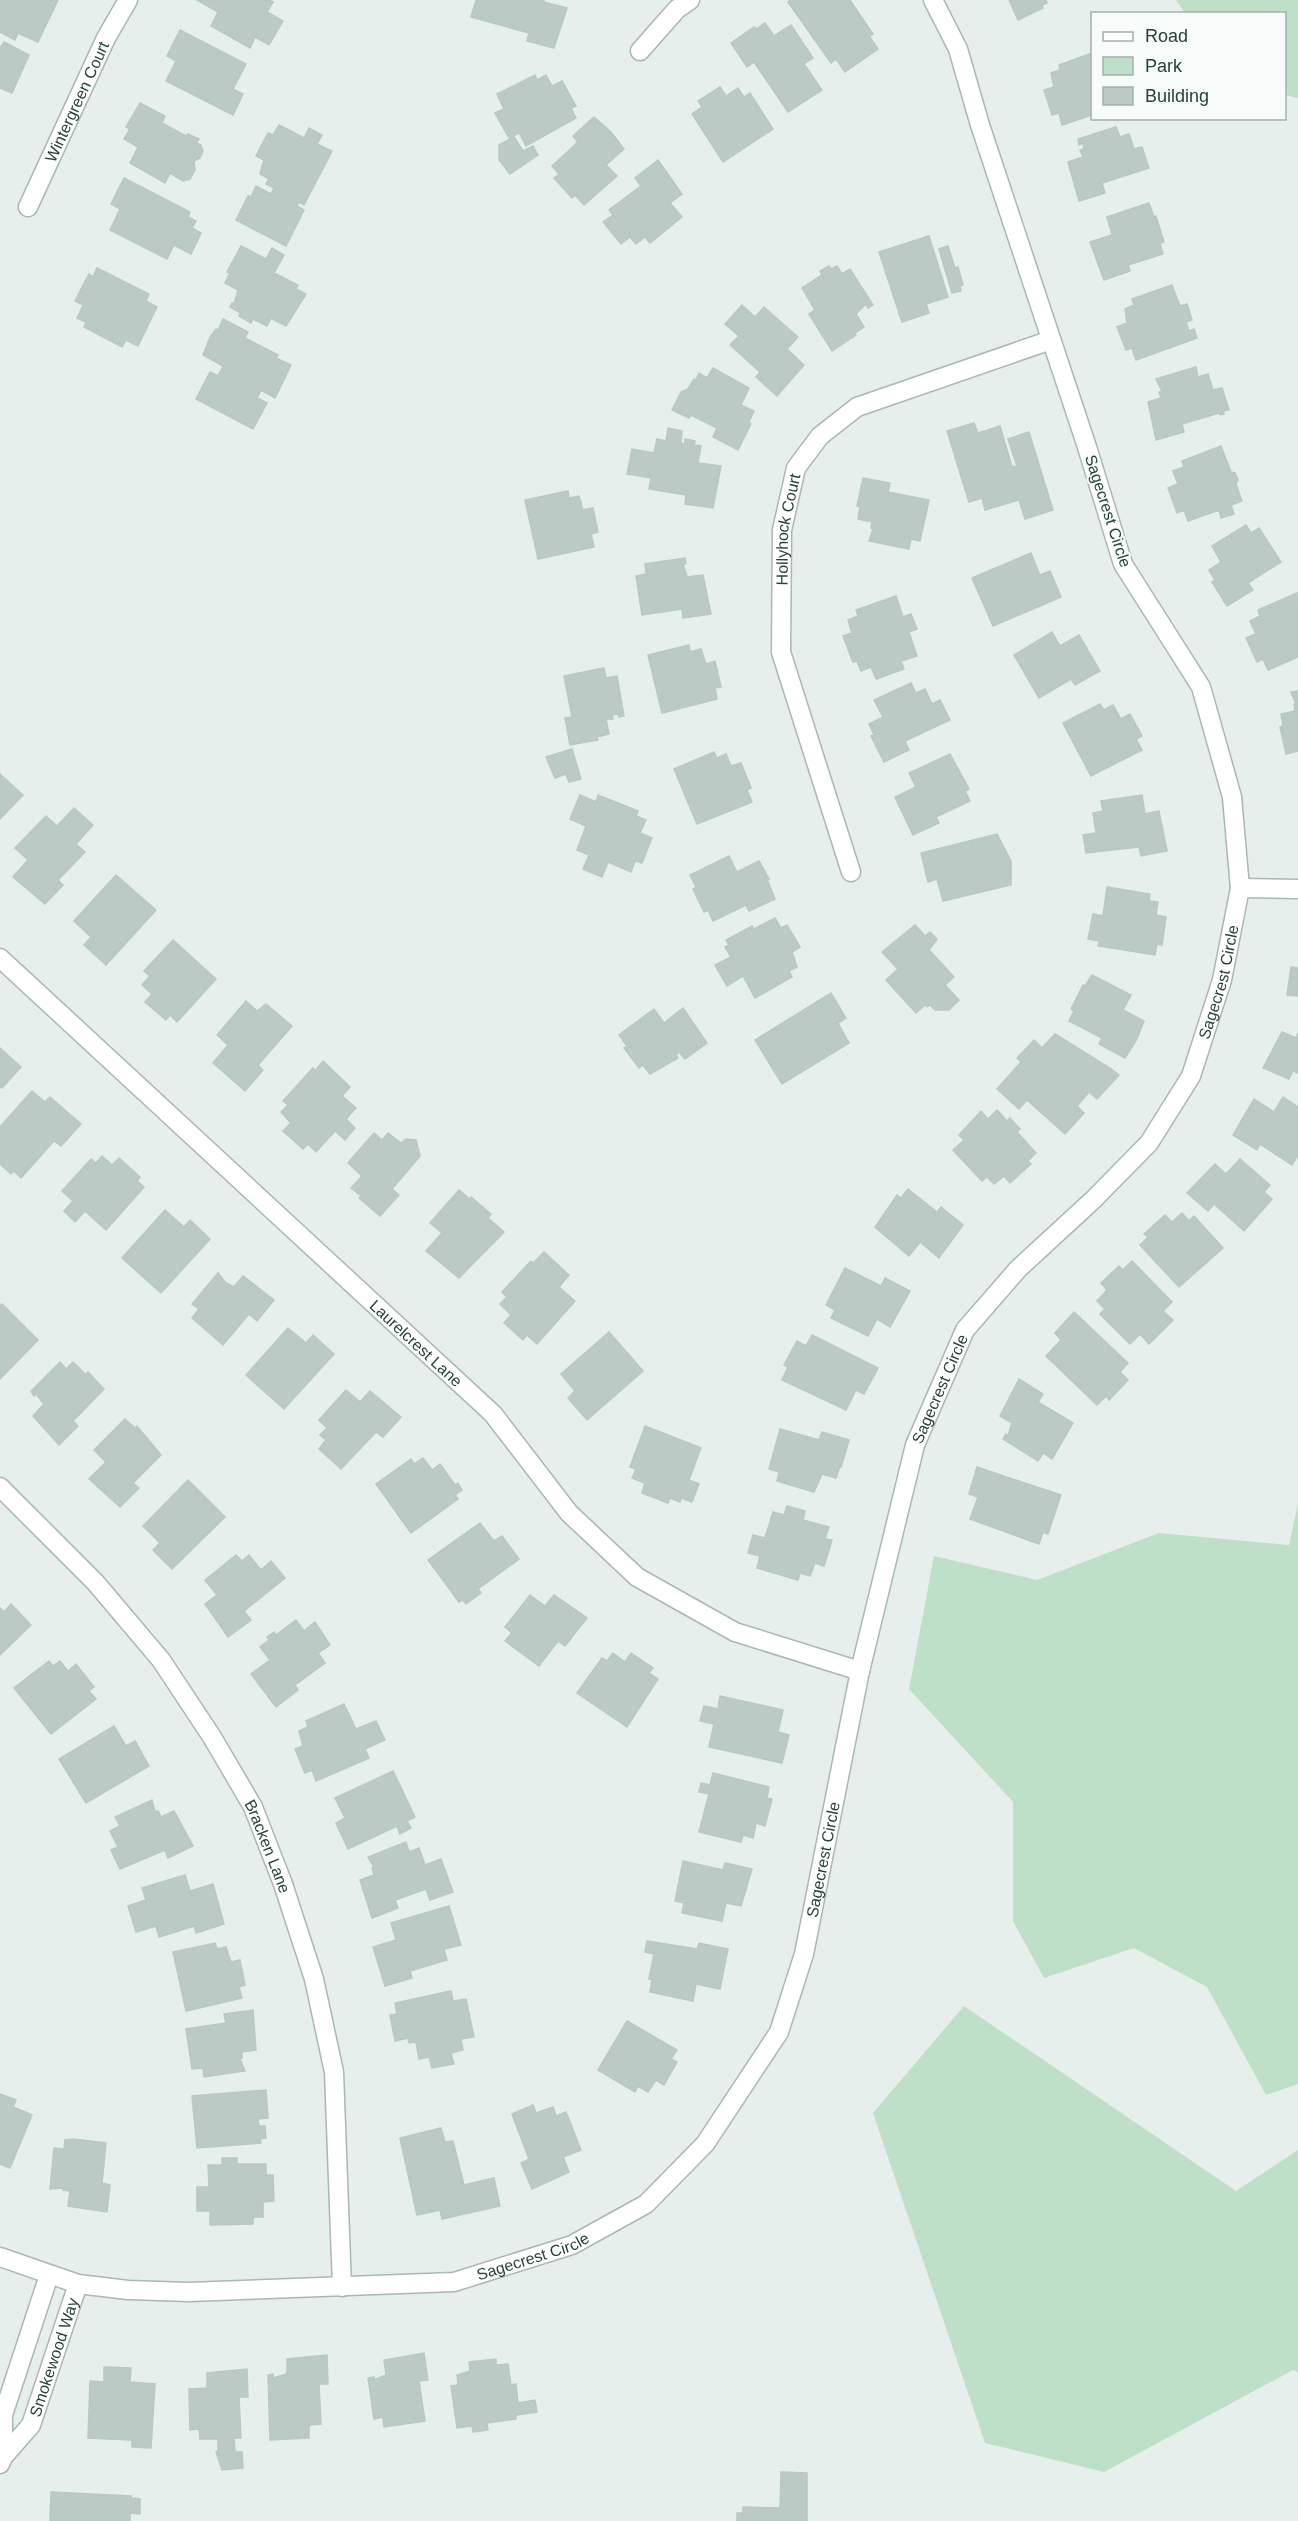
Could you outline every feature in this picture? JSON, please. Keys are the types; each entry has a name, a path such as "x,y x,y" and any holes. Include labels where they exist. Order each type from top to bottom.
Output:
{"street":[{"name":"Wintergreen Court","path":"28,207 106,38 128,0"},
{"path":"640,51 677,9 690,0"},
{"name":"Sagecrest Circle","path":"0,2257 78,2284 128,2290 189,2292 454,2282 573,2245 646,2204 705,2144 779,2032 804,1954 860,1671 915,1445 965,1330 1018,1269 1094,1199 1149,1143 1191,1076 1222,981 1240,888 1232,797 1201,687 1123,564 1087,447 980,126 958,49 933,0"},
{"name":"Hollyhock Court","path":"851,872 781,652 782,530 796,468 820,436 857,407 1051,340"},
{"path":"1240,888 1298,889"},
{"name":"Laurelcrest Lane","path":"0,958 493,1414 569,1513 637,1577 735,1632 860,1671"},
{"name":"Bracken Lane","path":"0,1487 95,1582 160,1660 212,1737 253,1807 283,1884 314,1979 334,2072 342,2287"},
{"name":"Smokewood Way","path":"1,2461 3,2415 49,2275"},
{"name":"Smokewood Way","path":"1,2461 32,2424 78,2284"}],"green space":[{"path":"1176,0 1298,0 1298,98 1286,95 1286,12 1184,12"},
{"path":"1298,1503 1298,2084 1266,2095 1207,1987 1134,1948 1044,1978 1013,1921 1013,1802 909,1689 934,1556 1037,1580 1159,1533 1289,1545"},
{"path":"964,2006 1236,2191 1298,2150 1298,2372 1293,2370 1104,2472 985,2443 873,2113"}],"building":[{"path":"0,0 58,0 38,42 18,33 15,40 0,32"},
{"path":"197,0 269,0 273,2 267,12 283,21 269,45 255,37 250,48 211,26 218,12"},
{"path":"476,0 544,0 544,2 567,8 554,48 527,41 529,33 471,17"},
{"path":"790,0 850,0 873,34 869,36 878,49 845,72 836,59 831,63 788,2"},
{"path":"1009,0 1046,0 1047,3 1042,5 1043,8 1018,20"},
{"path":"765,23 774,36 791,25 813,58 804,64 822,90 788,112 754,62 747,67 731,43 754,27 756,29"},
{"path":"180,30 246,64 233,89 243,94 233,115 166,81 176,61 167,56"},
{"path":"4,42 29,55 12,93 0,88 0,48"},
{"path":"1091,53 1091,115 1062,125 1059,113 1052,115 1044,90 1054,87 1051,73 1060,70 1059,65"},
{"path":"535,75 537,80 546,75 552,86 562,81 576,106 571,108 576,118 526,146 519,133 509,138 495,113 504,109 497,94"},
{"path":"720,87 726,96 738,88 744,97 750,93 773,129 723,162 692,114 702,107 698,101"},
{"path":"140,103 165,116 162,123 186,136 188,134 199,139 196,143 201,145 203,151 200,158 194,161 195,170 190,179 183,181 170,173 165,183 130,163 138,147 124,139 130,129 126,127"},
{"path":"594,117 611,132 624,149 606,165 617,176 584,205 575,195 572,198 554,178 559,174 552,166 578,142 573,136"},
{"path":"279,125 304,138 309,128 322,135 317,144 332,151 304,205 299,202 297,206 304,210 286,246 236,220 248,196 251,197 256,186 271,194 274,188 266,184 269,179 260,174 264,160 256,156 268,133 273,135"},
{"path":"1116,127 1120,137 1129,134 1134,149 1142,147 1149,168 1102,183 1105,193 1079,201 1068,162 1083,157 1080,150 1084,149 1083,143 1079,145 1078,139"},
{"path":"514,137 523,151 533,146 538,155 510,174 499,160 499,145"},
{"path":"658,160 682,194 670,203 682,217 650,243 645,237 636,244 630,237 621,244 603,222 613,215 609,210 641,186 635,178"},
{"path":"124,178 190,212 188,217 196,221 192,228 201,233 191,254 174,245 167,259 110,230 120,209 111,204"},
{"path":"1149,203 1154,217 1156,216 1164,242 1160,243 1163,254 1128,265 1130,271 1104,280 1090,242 1112,235 1107,217"},
{"path":"929,236 948,297 926,304 929,313 902,322 879,252"},
{"path":"241,246 266,259 272,248 284,255 274,273 298,285 296,289 306,294 286,326 271,318 267,326 253,319 251,323 239,316 241,313 230,307 232,303 234,304 238,290 225,283 230,273 227,272"},
{"path":"948,246 963,285 960,286 961,291 952,293 939,249"},
{"path":"829,266 831,269 837,266 842,274 850,269 873,305 868,308 866,304 856,314 864,327 832,351 809,314 815,310 802,288 822,275 820,271"},
{"path":"97,268 149,294 146,301 157,307 138,346 126,340 122,347 84,327 86,322 77,318 83,305 75,301 89,274 93,277"},
{"path":"1172,285 1180,306 1187,304 1192,320 1186,322 1189,331 1194,329 1197,338 1136,360 1132,348 1126,350 1117,327 1127,323 1125,309 1134,305 1132,299"},
{"path":"742,305 755,317 764,307 798,337 787,349 804,365 777,396 756,377 760,372 730,345 739,336 725,324"},
{"path":"223,319 248,332 245,338 278,355 276,358 291,365 275,398 261,390 257,398 267,403 253,429 196,399 210,372 218,376 223,366 203,355 210,337 216,329 218,330"},
{"path":"1196,367 1198,377 1208,374 1213,390 1222,388 1229,410 1223,411 1224,414 1219,413 1182,424 1184,432 1156,440 1148,402 1161,398 1159,392 1162,391 1156,379"},
{"path":"713,368 749,388 741,405 754,411 749,422 751,424 738,450 713,437 717,428 691,415 689,418 672,410 681,392 688,389 699,373 707,378"},
{"path":"974,423 978,433 1000,426 1012,467 1017,466 1008,439 1029,432 1053,510 1025,519 1019,500 985,510 982,498 969,502 947,431"},
{"path":"668,428 682,431 681,443 685,444 685,439 695,441 694,445 701,446 698,463 721,466 713,508 685,504 686,495 649,489 651,478 627,474 632,449 654,453 657,439 666,441"},
{"path":"1221,446 1231,472 1235,473 1238,480 1236,484 1242,501 1231,505 1234,514 1221,518 1219,510 1188,521 1184,510 1177,513 1168,488 1178,484 1173,471 1184,467 1182,461"},
{"path":"863,478 890,483 888,492 929,500 920,541 911,539 909,549 869,541 873,529 871,528 872,522 858,519 860,507 857,506"},
{"path":"568,491 569,498 579,496 583,510 593,508 598,532 591,534 594,547 538,559 525,500"},
{"path":"1246,525 1251,533 1259,528 1281,562 1248,583 1253,590 1227,606 1212,582 1215,580 1209,570 1221,562 1212,546"},
{"path":"1031,553 1040,575 1050,571 1061,597 993,626 972,578"},
{"path":"685,558 686,564 683,564 687,577 703,575 711,614 683,618 682,609 642,615 636,576 646,574 645,564"},
{"path":"1297,593 1298,657 1268,670 1263,659 1257,662 1246,638 1256,634 1250,621 1260,616 1258,610"},
{"path":"896,596 903,617 911,614 917,629 909,632 917,656 901,661 904,669 876,679 871,667 861,671 857,661 853,662 843,636 852,633 848,620 858,616 856,610"},
{"path":"1052,632 1060,646 1079,635 1100,671 1075,685 1071,679 1039,698 1014,655"},
{"path":"689,645 690,652 701,649 706,664 715,661 721,687 715,688 717,699 662,713 648,655"},
{"path":"604,668 606,678 617,676 624,716 612,715 613,719 606,719 609,734 597,737 598,740 570,745 565,718 572,717 564,676"},
{"path":"911,683 916,693 925,689 932,704 940,700 950,720 905,741 909,750 884,762 871,736 874,735 869,724 883,717 874,700"},
{"path":"1298,691 1298,751 1286,754 1280,727 1283,726 1281,714 1295,711 1294,704 1296,704 1291,692"},
{"path":"1100,704 1104,710 1113,705 1121,719 1130,714 1142,736 1136,739 1142,750 1091,776 1063,723"},
{"path":"572,749 581,779 569,782 566,774 555,778 546,757"},
{"path":"714,752 717,758 726,754 731,766 741,763 751,788 747,790 752,802 697,824 674,769"},
{"path":"950,754 969,789 965,791 970,801 936,817 939,823 913,835 895,797 916,787 909,773"},
{"path":"0,774 23,795 0,819"},
{"path":"580,795 596,802 598,795 638,811 636,816 646,820 640,833 652,838 642,863 635,861 631,872 608,862 602,877 583,869 589,855 577,850 586,826 570,819"},
{"path":"1142,795 1145,814 1159,811 1167,851 1141,856 1139,847 1086,853 1083,835 1096,833 1093,813 1103,811 1101,801"},
{"path":"74,808 93,825 76,844 85,852 58,880 63,885 45,904 13,877 28,860 15,848 46,816 57,826"},
{"path":"997,834 1011,861 1011,885 943,901 937,879 928,882 921,853"},
{"path":"729,856 737,872 759,861 769,879 767,879 775,899 749,911 746,905 713,921 708,910 704,912 693,889 696,887 690,875"},
{"path":"116,875 156,910 106,965 84,945 91,937 74,921"},
{"path":"1107,887 1150,894 1149,901 1158,902 1156,915 1166,917 1162,945 1157,944 1155,955 1098,946 1099,941 1088,939 1093,914 1103,916"},
{"path":"775,918 781,928 787,925 800,947 792,952 797,967 789,971 792,977 755,998 743,976 727,986 715,965 731,957 725,947 729,945 726,940 752,926 754,929"},
{"path":"915,925 925,936 930,932 937,939 929,950 954,977 945,985 959,1000 949,1010 935,1010 930,1005 927,1007 925,1005 916,1013 886,980 898,969 882,952"},
{"path":"173,940 216,979 177,1022 170,1015 166,1020 145,1002 152,994 142,985 150,976 144,971"},
{"path":"1291,967 1298,968 1298,996 1287,995"},
{"path":"1092,975 1131,995 1123,1010 1144,1021 1137,1039 1125,1058 1099,1044 1102,1038 1069,1021 1074,1011 1071,1009 1083,985 1085,986"},
{"path":"831,993 846,1018 838,1023 849,1043 782,1084 755,1040"},
{"path":"246,1001 257,1011 266,1004 292,1026 258,1065 263,1070 245,1091 213,1063 228,1045 217,1035"},
{"path":"683,1008 707,1043 685,1059 679,1052 676,1055 678,1058 650,1074 643,1065 639,1068 624,1048 627,1046 619,1035 654,1009 664,1023"},
{"path":"1282,1032 1296,1038 1298,1033 1298,1073 1293,1071 1289,1079 1263,1068"},
{"path":"1055,1034 1119,1075 1097,1099 1089,1092 1077,1106 1084,1113 1065,1134 1027,1100 1019,1109 997,1089 1021,1062 1017,1058 1034,1040 1042,1048"},
{"path":"0,1048 21,1067 2,1088 0,1087"},
{"path":"323,1061 350,1087 342,1096 356,1108 346,1119 355,1128 345,1140 335,1131 316,1152 308,1144 303,1149 283,1131 291,1123 281,1112 288,1105 283,1101 313,1068 315,1071"},
{"path":"32,1091 45,1102 50,1097 81,1124 61,1146 54,1141 21,1178 14,1171 11,1174 0,1164 0,1127"},
{"path":"1283,1097 1298,1107 1298,1155 1292,1165 1260,1144 1257,1150 1233,1135 1254,1099 1274,1112"},
{"path":"997,1110 1007,1121 1010,1118 1020,1129 1017,1132 1036,1153 1028,1161 1031,1164 1010,1183 1004,1176 994,1184 987,1177 982,1181 953,1150 964,1140 959,1135 981,1111 988,1119"},
{"path":"374,1133 382,1140 388,1133 401,1143 406,1139 416,1140 420,1156 392,1189 399,1195 380,1216 351,1188 362,1176 348,1163"},
{"path":"102,1156 112,1165 119,1158 140,1177 137,1181 144,1187 106,1230 85,1211 75,1222 64,1211 73,1201 62,1191 91,1159 96,1163"},
{"path":"1240,1159 1270,1185 1264,1192 1272,1199 1244,1231 1214,1204 1208,1211 1187,1193 1215,1164 1226,1174"},
{"path":"908,1189 937,1212 941,1207 963,1225 939,1258 920,1242 909,1256 875,1227 897,1195 901,1198"},
{"path":"459,1190 491,1214 488,1218 504,1232 459,1278 426,1251 442,1233 430,1223"},
{"path":"165,1210 184,1227 190,1220 210,1239 161,1293 122,1258"},
{"path":"1182,1213 1189,1221 1194,1216 1223,1248 1179,1287 1140,1245 1148,1237 1144,1234 1165,1215 1172,1222"},
{"path":"544,1252 569,1275 559,1287 575,1301 537,1344 527,1335 523,1340 504,1323 511,1315 500,1304 507,1297 502,1292 531,1261 533,1263"},
{"path":"1132,1261 1172,1302 1163,1311 1173,1320 1149,1344 1140,1334 1130,1344 1100,1314 1105,1309 1097,1301 1107,1290 1101,1283 1119,1266 1123,1270"},
{"path":"845,1268 881,1286 885,1278 910,1291 890,1327 877,1319 868,1336 831,1318 835,1310 826,1305"},
{"path":"218,1273 226,1283 234,1287 243,1276 274,1300 257,1321 249,1314 223,1345 192,1318 199,1309 192,1304"},
{"path":"2,1304 38,1340 0,1379 0,1306"},
{"path":"1074,1312 1128,1363 1120,1372 1128,1380 1109,1400 1106,1396 1097,1405 1046,1356 1061,1340 1055,1333"},
{"path":"288,1328 306,1343 313,1335 334,1354 284,1409 246,1375"},
{"path":"609,1332 643,1371 587,1420 568,1398 575,1391 561,1374"},
{"path":"812,1335 878,1368 864,1394 856,1390 846,1410 782,1380 788,1367 784,1365 797,1341 806,1346"},
{"path":"60,1362 66,1369 73,1362 86,1375 88,1372 104,1389 73,1421 78,1426 59,1445 33,1416 44,1404 31,1391"},
{"path":"1019,1379 1043,1394 1038,1402 1073,1423 1052,1459 1043,1453 1038,1461 1003,1439 1006,1434 1008,1436 1012,1423 1000,1416"},
{"path":"346,1390 360,1402 370,1391 401,1417 383,1437 376,1432 341,1469 319,1449 326,1440 320,1435 327,1428 319,1420"},
{"path":"125,1419 135,1428 137,1426 161,1455 133,1483 139,1488 120,1507 89,1479 106,1462 94,1450"},
{"path":"645,1426 701,1448 689,1480 699,1484 692,1502 681,1498 680,1502 670,1498 668,1503 642,1493 645,1483 632,1478 636,1469 630,1467"},
{"path":"780,1429 819,1440 822,1432 849,1440 836,1478 822,1474 814,1492 777,1481 779,1472 769,1469"},
{"path":"423,1458 432,1470 440,1464 455,1485 458,1483 462,1490 455,1495 458,1499 411,1533 376,1484 411,1459 414,1464"},
{"path":"977,1467 1061,1495 1048,1534 1043,1532 1039,1544 970,1519 978,1497 969,1494"},
{"path":"188,1480 225,1517 172,1569 153,1550 160,1543 143,1526"},
{"path":"787,1506 805,1511 803,1520 829,1527 825,1539 832,1540 824,1566 815,1563 810,1576 800,1573 798,1580 757,1568 760,1556 748,1553 753,1535 765,1538 773,1512 784,1515"},
{"path":"480,1523 494,1541 502,1536 519,1559 478,1589 481,1593 466,1604 463,1600 459,1602 428,1560"},
{"path":"236,1555 242,1561 249,1555 261,1570 271,1561 285,1578 244,1611 251,1620 228,1637 205,1604 217,1595 205,1580"},
{"path":"530,1595 545,1606 554,1595 587,1618 565,1646 558,1641 539,1666 505,1641 512,1633 505,1627"},
{"path":"11,1604 31,1625 0,1655 0,1608 4,1612"},
{"path":"296,1620 304,1631 315,1622 330,1645 318,1653 325,1663 295,1685 298,1690 276,1707 251,1674 270,1660 260,1647 269,1640 267,1637 274,1632 276,1635"},
{"path":"613,1653 625,1662 631,1653 653,1668 649,1673 658,1679 627,1727 577,1693 602,1658 607,1661"},
{"path":"49,1661 53,1666 60,1661 68,1671 76,1664 94,1687 89,1691 96,1699 51,1734 14,1688"},
{"path":"720,1696 783,1710 778,1732 789,1735 782,1763 709,1747 714,1724 700,1721 704,1706 718,1709"},
{"path":"344,1704 356,1729 376,1721 385,1740 365,1749 369,1758 316,1781 312,1770 305,1773 295,1749 303,1746 299,1731 308,1727 306,1721"},
{"path":"114,1726 126,1746 135,1741 149,1766 86,1803 59,1759"},
{"path":"393,1771 415,1817 407,1821 411,1828 400,1834 397,1826 348,1849 336,1823 345,1818 335,1798"},
{"path":"713,1773 769,1787 767,1798 772,1799 765,1826 756,1823 753,1838 743,1835 741,1842 699,1832 709,1794 699,1792 701,1783 710,1785"},
{"path":"152,1800 155,1812 158,1811 161,1817 174,1811 193,1846 168,1858 165,1850 120,1869 111,1850 118,1847 110,1831 120,1826 115,1817"},
{"path":"406,1842 409,1852 419,1848 425,1865 441,1859 453,1892 430,1900 426,1889 395,1900 398,1908 372,1918 360,1880 374,1875 372,1868 374,1867 368,1857"},
{"path":"683,1861 723,1870 725,1863 752,1869 741,1906 726,1903 722,1921 682,1913 684,1903 675,1901"},
{"path":"185,1875 190,1891 213,1884 224,1924 196,1933 194,1926 159,1937 156,1926 136,1932 128,1906 146,1900 142,1888"},
{"path":"449,1906 461,1945 444,1949 447,1960 410,1971 412,1978 385,1986 373,1947 396,1940 391,1923"},
{"path":"647,1941 697,1949 699,1943 728,1949 720,1989 696,1984 693,2001 650,1992 652,1979 649,1979 654,1954 645,1952"},
{"path":"215,1943 217,1949 226,1947 231,1962 240,1960 245,1985 239,1987 242,1998 186,2011 173,1952"},
{"path":"451,1991 453,2001 466,1999 474,2037 461,2039 463,2050 451,2053 454,2064 432,2068 429,2057 419,2059 416,2042 409,2043 408,2038 395,2041 390,2015 397,2014 395,2003"},
{"path":"253,2010 256,2050 242,2052 240,2059 245,2071 204,2077 203,2068 192,2069 186,2029 226,2023 224,2014"},
{"path":"627,2021 677,2050 671,2059 677,2062 664,2085 656,2080 648,2092 638,2086 635,2092 598,2070"},
{"path":"266,2090 268,2118 258,2119 259,2126 265,2126 266,2138 260,2139 261,2143 197,2148 192,2096"},
{"path":"0,2094 16,2100 13,2107 32,2115 10,2168 0,2164"},
{"path":"533,2105 536,2113 553,2107 556,2116 566,2112 581,2150 563,2157 569,2172 532,2189 521,2163 529,2159 512,2114"},
{"path":"441,2128 445,2142 453,2141 464,2185 494,2178 500,2206 442,2219 440,2210 417,2215 400,2138"},
{"path":"65,2140 106,2143 102,2183 110,2185 107,2212 68,2206 70,2191 63,2190 63,2188 50,2189 54,2148 64,2149"},
{"path":"222,2158 237,2158 237,2164 266,2164 266,2175 273,2175 274,2201 263,2202 263,2217 253,2217 253,2224 210,2225 210,2211 197,2211 197,2187 209,2187 208,2165 222,2165"},
{"path":"424,2353 428,2380 419,2381 425,2421 384,2427 383,2417 374,2419 368,2378 374,2377 374,2380 386,2375 384,2360"},
{"path":"327,2355 328,2384 319,2384 321,2424 309,2425 309,2438 270,2440 268,2375 273,2374 273,2378 287,2374 287,2359"},
{"path":"496,2359 496,2365 508,2364 511,2385 516,2384 518,2403 535,2400 537,2412 516,2415 516,2419 487,2423 488,2430 473,2432 472,2426 457,2428 451,2386 458,2385 457,2375 470,2371 469,2362"},
{"path":"104,2367 131,2368 130,2382 155,2384 151,2448 132,2447 132,2440 88,2438 90,2381 104,2382"},
{"path":"247,2369 248,2397 239,2397 241,2438 234,2438 235,2452 242,2452 243,2468 222,2470 216,2452 218,2451 218,2439 200,2439 199,2429 190,2430 189,2389 207,2388 207,2373"},
{"path":"781,2472 807,2473 807,2521 737,2521 737,2513 743,2513 743,2507 780,2508"},
{"path":"51,2492 131,2496 131,2498 140,2499 140,2514 130,2513 130,2521 50,2521"}]}
